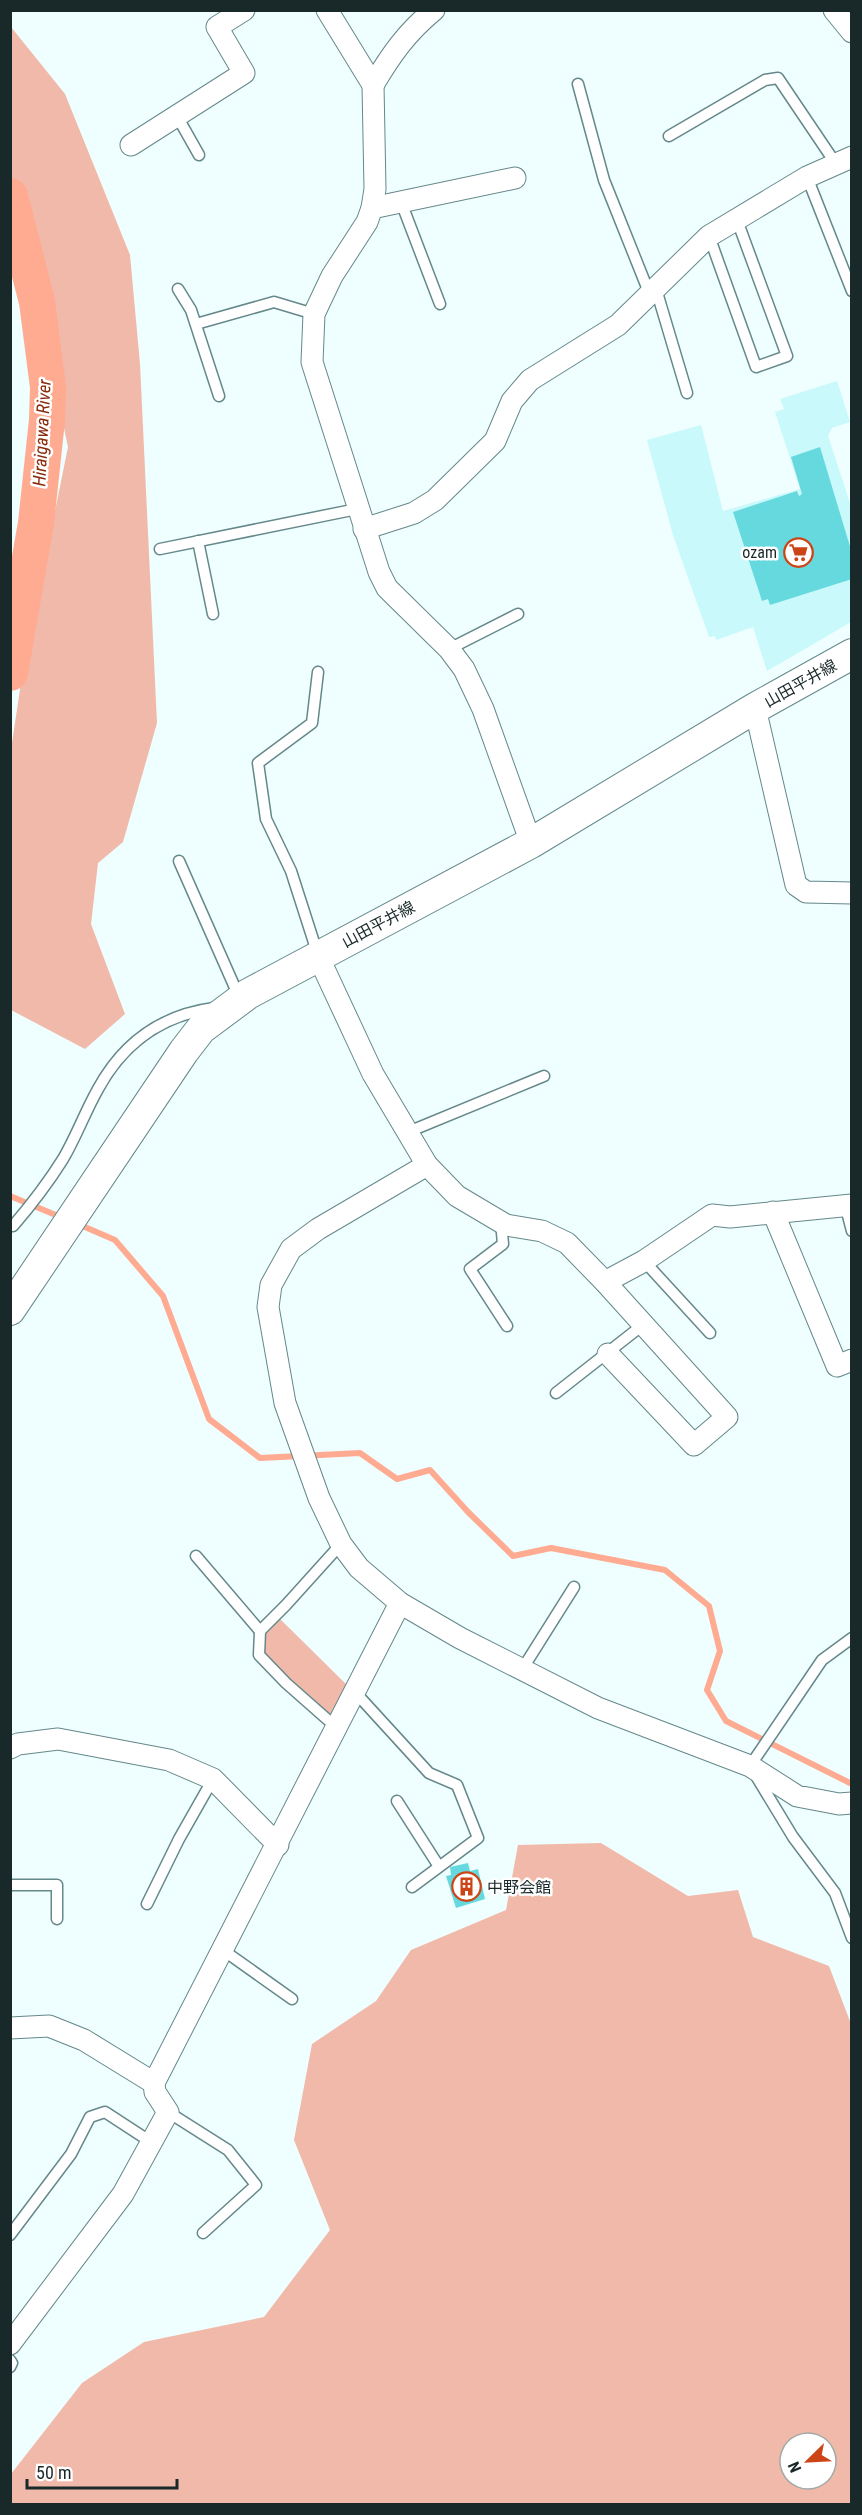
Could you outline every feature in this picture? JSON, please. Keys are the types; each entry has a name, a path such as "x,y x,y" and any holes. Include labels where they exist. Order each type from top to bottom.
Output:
{"main road":[{"name":"山田平井線","path":"10,1310 184,1050 201,1029 235,1003 318,956 531,843 755,708 852,654"}],"street":[{"path":"130,145 244,73 216,27 244,10"},
{"path":"327,10 373,85 375,189 367,222 332,276 314,314 312,362 357,509 379,572 387,588 449,649 464,669 483,709 531,843"},
{"path":"373,85 392,52 405,36 434,10"},
{"path":"834,10 852,32"},
{"path":"364,529 414,513 435,500 495,441 513,401 530,380 618,325 709,236 807,177 844,160"},
{"path":"372,208 515,178"},
{"path":"755,708 796,885 806,892 852,893"},
{"path":"318,956 373,1074 427,1165 457,1196 506,1225 542,1231 567,1243 644,1324 727,1417 694,1444 608,1354"},
{"path":"427,1165 318,1229 291,1249 271,1285 268,1307 285,1403 310,1474 341,1544 359,1568 400,1603 460,1638 598,1708 750,1766 797,1796 839,1804 852,1803"},
{"path":"605,1282 644,1261 712,1215 730,1217 848,1205"},
{"path":"773,1212 837,1366 852,1360"},
{"path":"10,2344 123,2194 168,2112 155,2092 154,2083 278,1845 400,1603"},
{"path":"14,1744 58,1739 169,1760 213,1779 278,1845"},
{"path":"10,2028 49,2026 84,2040 154,2083"}],"lane":[{"path":"669,136 765,80 778,78 844,160"},
{"path":"578,84 604,180 653,292 687,393"},
{"path":"177,116 199,155"},
{"path":"807,177 852,291"},
{"path":"401,202 440,304"},
{"path":"709,236 756,367 787,356 737,220"},
{"path":"178,290 191,310 219,396"},
{"path":"196,324 274,302 314,314"},
{"path":"160,549 357,509"},
{"path":"198,541 213,614"},
{"path":"449,649 518,614"},
{"path":"318,672 312,723 258,763 266,819 291,871 312,944 318,956"},
{"path":"10,1226 13,1226 39,1194 64,1158 98,1088 114,1064 130,1046 159,1025 190,1011 235,1003 179,861"},
{"path":"408,1132 544,1076"},
{"path":"848,1205 852,1231"},
{"path":"501,1222 504,1244 470,1269 507,1326"},
{"path":"644,1261 710,1333"},
{"path":"556,1393 644,1324"},
{"path":"336,1728 286,1683 259,1654 260,1631 341,1544"},
{"path":"196,1556 260,1631"},
{"path":"523,1668 574,1587"},
{"path":"852,1638 822,1660 750,1766 793,1837 835,1893 852,1938"},
{"path":"355,1692 429,1773 457,1785 478,1838 438,1865 412,1887"},
{"path":"147,1904 179,1839 213,1779"},
{"path":"397,1801 438,1865"},
{"path":"10,1885 57,1885 57,1919"},
{"path":"223,1950 292,1999"},
{"path":"10,2235 71,2154 90,2117 105,2112 151,2142"},
{"path":"168,2112 228,2150 256,2185 203,2233"},
{"path":"10,2360 12,2363 10,2367"}],"shaded area":[{"path":"11,27 65,94 130,255 140,364 157,723 123,842 98,863 91,924 125,1014 85,1049 11,1010 11,750 23,669 68,447 11,177"},
{"path":"837,381 850,422 832,428 828,436 851,506 851,622 767,671 753,627 716,640 715,636 709,637 673,535 647,440 701,425 723,511 800,489 775,412 784,409 780,399"},
{"path":"280,1619 348,1686 332,1716 292,1682 265,1653 262,1638"},
{"path":"601,1843 688,1896 738,1890 753,1937 829,1966 851,2024 851,2504 11,2503 11,2474 82,2383 144,2342 264,2317 330,2230 294,2140 312,2044 376,2001 411,1950 506,1910 518,1845"}],"building":[{"path":"820,447 852,553 852,579 770,605 768,599 762,601 733,512 797,491 799,496 802,494 791,457"},
{"name":"中野会館","path":"468,1863 470,1871 478,1869 485,1899 456,1908 446,1876 451,1875 450,1867"}],"waterway":[{"name":"Hiraigawa River","path":"10,196 37,302 48,387 47,420 36,523 10,673"},
{"path":"10,1196 63,1218"},
{"path":"78,1224 115,1240 163,1296 209,1419 260,1458 360,1453 397,1479 430,1470 468,1512 513,1556 551,1548 665,1570 709,1606 720,1651 707,1690 726,1721 852,1784"}],"place":[{"name":"ozam","path":"798,552"},
{"name":"中野会館","path":"466,1887"}]}
